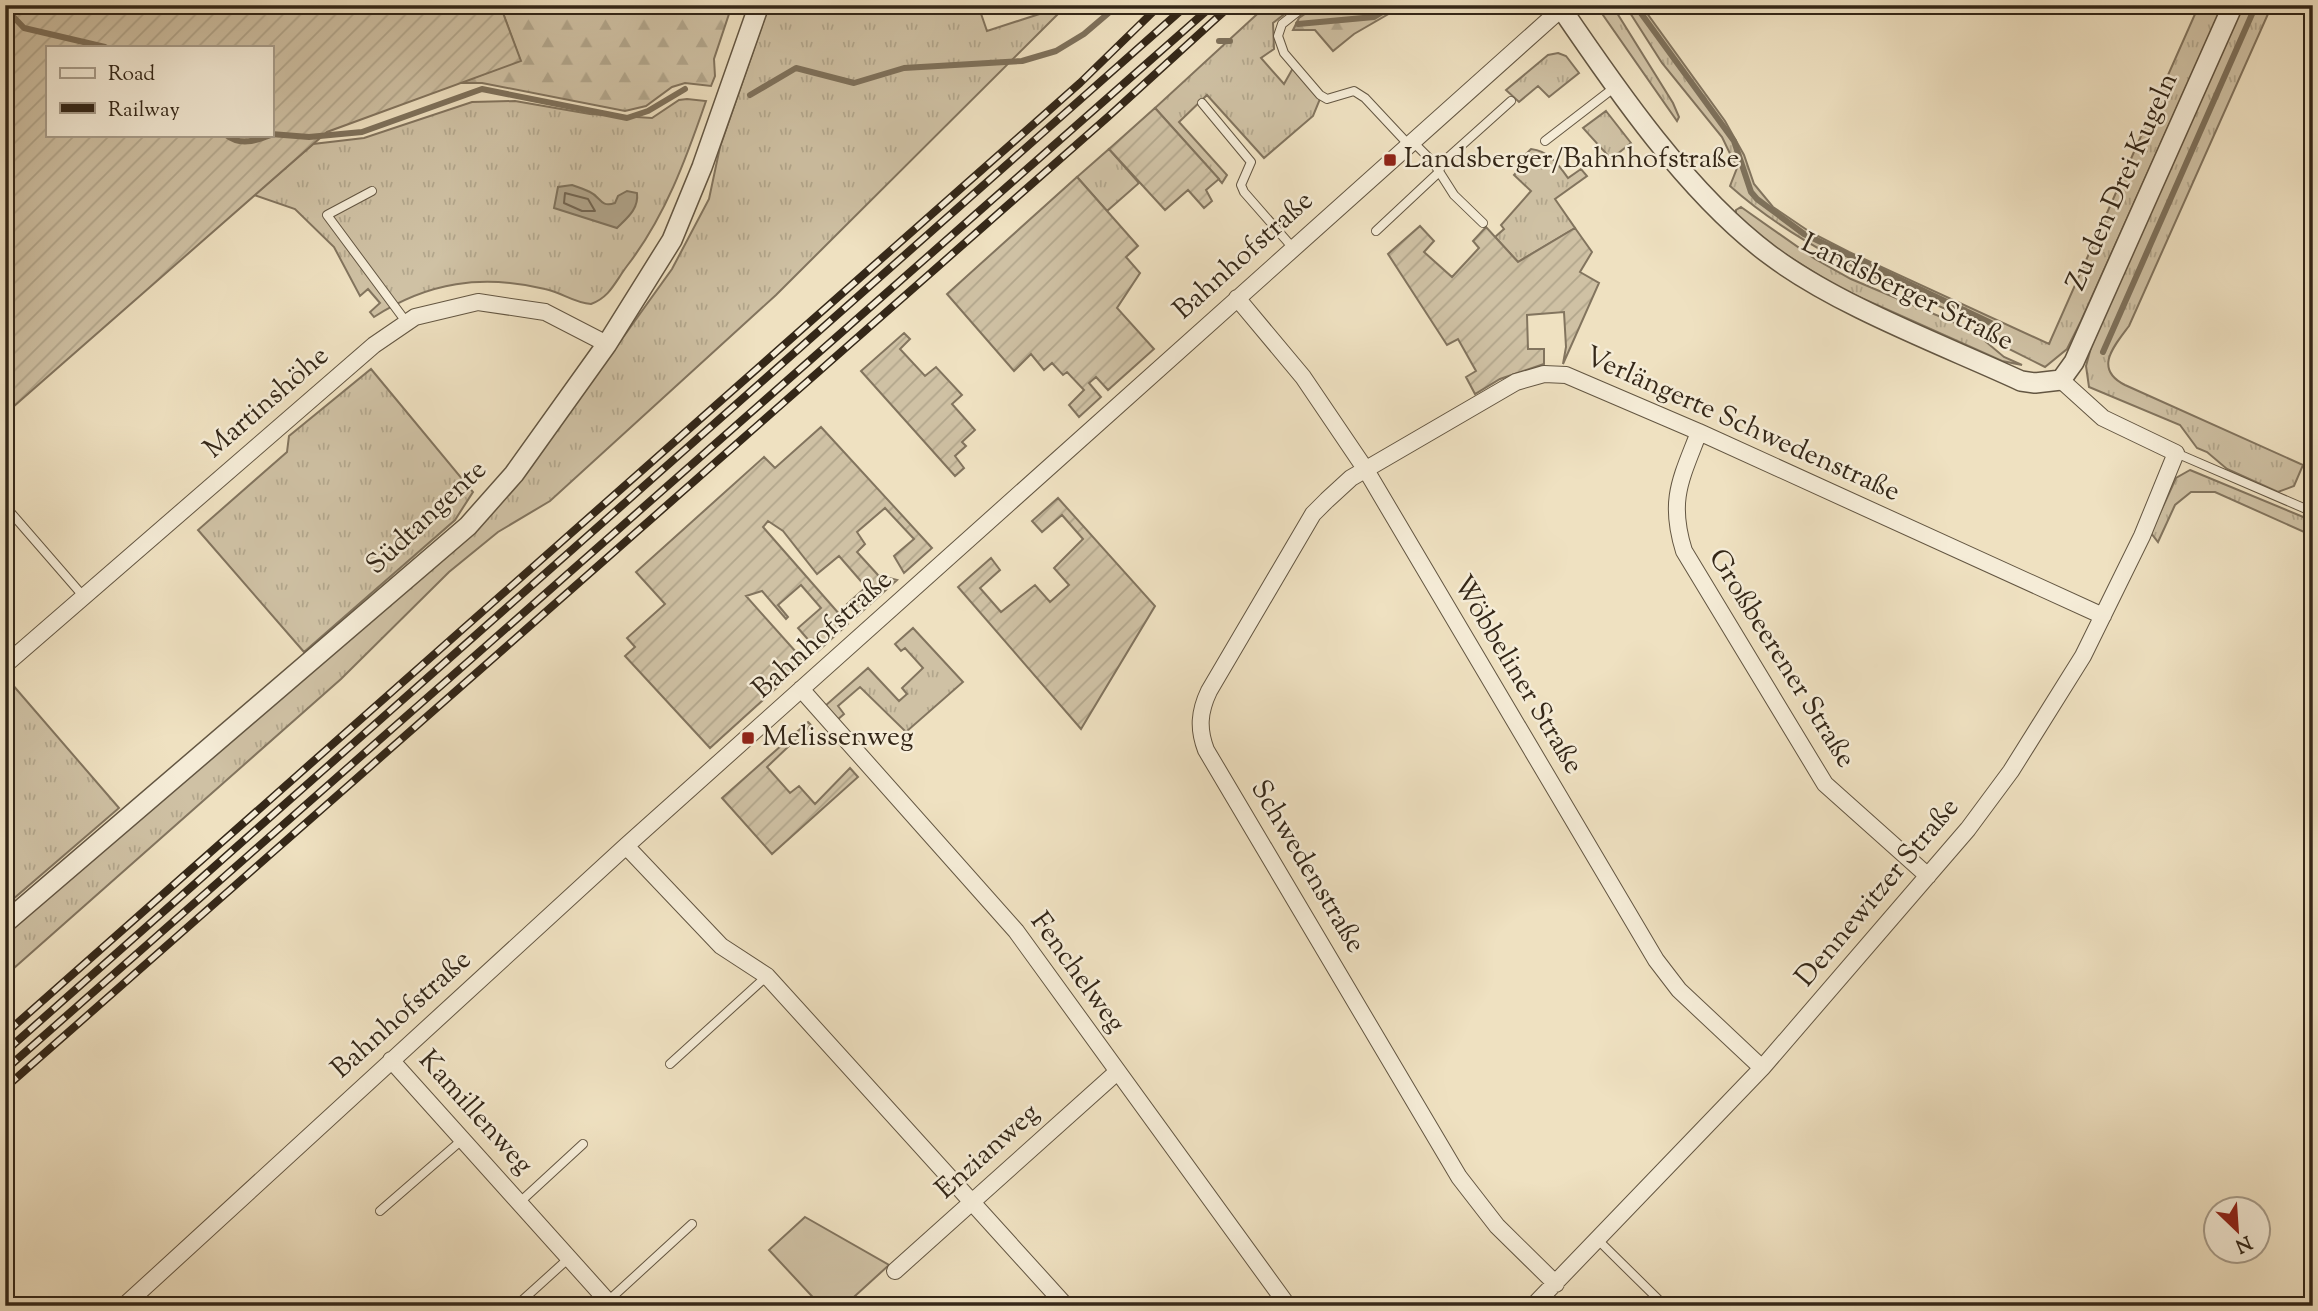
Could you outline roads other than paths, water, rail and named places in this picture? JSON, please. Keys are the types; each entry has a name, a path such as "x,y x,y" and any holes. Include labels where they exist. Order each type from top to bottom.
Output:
{"street":[{"name":"Südtangente","path":"5,923 468,526 514,474 607,344 672,240 702,167 759,5"},
{"name":"Zu den Drei Kugeln","path":"2061,380 2074,362 2233,5"},
{"name":"Bahnhofstraße","path":"124,1306 626,846 1560,7"},
{"name":"Landsberger Straße","path":"1560,7 1684,174 1733,225 1772,257 1870,312 2021,380 2035,383 2061,380"},
{"name":"Wöbbeliner Straße","path":"1237,299 1303,377 1366,470 1656,960 1679,990 1762,1068"},
{"name":"Martinshöhe","path":"5,665 374,345 415,317 478,302 545,312 607,344"},
{"name":"Verlängerte Schwedenstraße","path":"1366,470 1516,382 1544,374 1566,375 1699,432 2103,616"},
{"path":"2061,380 2102,418 2176,453"},
{"name":"Großbeerener Straße","path":"1699,432 1677,488 1675,523 1684,551 1825,784 1928,876"},
{"name":"Dennewitzer Straße","path":"1534,1306 1596,1238 1762,1068 1968,829 2011,771 2059,697 2142,536 2176,453"},
{"name":"Schwedenstraße","path":"1366,470 1351,478 1314,514 1209,691 1203,705 1200,735 1206,750 1459,1177 1497,1226 1556,1284"},
{"name":"Fenchelweg","path":"801,689 1016,931 1289,1306"},
{"path":"626,846 721,946 767,976 1066,1306"},
{"name":"Kamillenweg","path":"391,1060 610,1303"},
{"name":"Enzianweg","path":"895,1272 1117,1072"}],"lane":[{"path":"1306,5 1282,24 1278,36 1284,53 1321,96 1327,99 1354,91 1365,98 1433,162 1454,195 1483,223"},
{"path":"1545,141 1618,85"},
{"path":"1376,231 1438,173 1443,162 1511,101"},
{"path":"1202,103 1251,162 1241,185 1244,192 1293,248"},
{"path":"372,191 327,215 407,323"},
{"path":"2176,453 2313,512"},
{"path":"5,506 84,597"},
{"path":"670,1064 767,976"},
{"path":"380,1211 463,1139"},
{"name":"Kamillenweg","path":"520,1202 583,1144"},
{"name":"Kamillenweg","path":"610,1303 692,1224"},
{"path":"1596,1238 1665,1306"},
{"path":"516,1306 569,1258"}],"water":[{"path":"572,185 594,194 606,204 615,203 618,196 627,191 637,193 636,204 632,213 617,228 554,208 558,187"}],"waterway":[{"path":"750,95 796,68 854,83 904,68 1022,61 1056,51 1084,34 1118,5"},
{"path":"1298,24 1374,17 1394,5"},
{"path":"1635,5 1734,141 1751,192 1757,199 1804,234 1991,323"},
{"path":"2103,352 2256,5"},
{"path":"5,8 24,28 101,46"},
{"path":"1219,41 1230,41"},
{"path":"273,134 309,137 362,132 482,89 627,118 648,111 685,89"},
{"path":"228,136 242,141 268,136"}],"railway":[{"path":"5,1034 1080,83 1160,5"},
{"path":"5,1052 1187,5"},
{"path":"5,1070 1213,5"},
{"path":"5,1088 1109,116 1231,5"}],"place":[{"name":"Landsberger/Bahnhofstraße","path":"1390,160"},
{"name":"Melissenweg","path":"748,738"}]}
